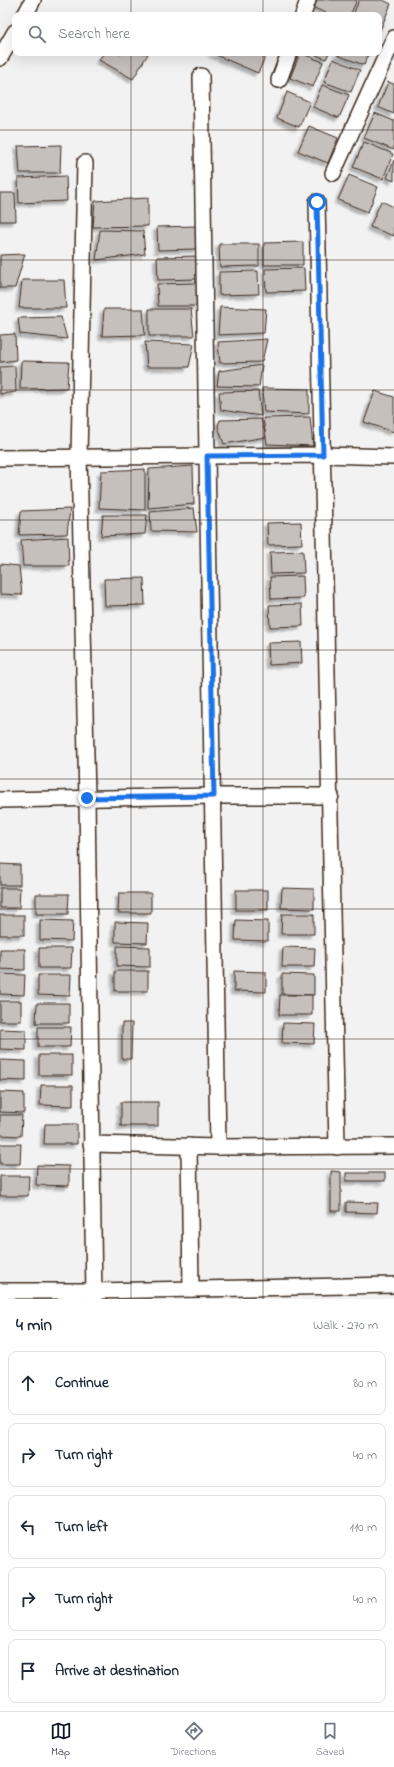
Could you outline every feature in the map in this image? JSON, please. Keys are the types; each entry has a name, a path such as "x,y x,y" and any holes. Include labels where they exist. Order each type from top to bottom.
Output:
{"street":[{"path":"27,12 33,0"},
{"path":"304,12 308,0"},
{"path":"0,58 12,37"},
{"path":"332,173 394,38"},
{"path":"279,80 288,56"},
{"path":"201,76 214,796 218,1147"},
{"path":"84,163 79,457 87,798 94,1295"},
{"path":"317,202 331,796 337,1147"},
{"path":"0,458 323,455 394,457"},
{"path":"0,800 214,796 331,796"},
{"path":"92,1144 218,1147 394,1146"},
{"path":"189,1146 191,1289"},
{"path":"0,1291 94,1295 191,1289 216,1294 394,1285"}],"building":[{"path":"317,0 357,0 351,12 324,12 314,8"},
{"path":"359,0 383,0 391,4 382,26 382,12 354,12"},
{"path":"102,56 147,56 133,79 99,60"},
{"path":"218,56 266,56 258,73"},
{"path":"299,56 308,56 323,62 313,87 290,78"},
{"path":"318,56 328,56 326,59"},
{"path":"340,56 368,56 364,65"},
{"path":"333,59 360,70 351,92 324,82"},
{"path":"388,82 394,84 394,114 378,107"},
{"path":"322,85 349,95 339,118 313,107"},
{"path":"287,92 310,102 299,127 277,118"},
{"path":"375,113 394,121 394,150 364,138"},
{"path":"309,126 338,138 328,163 298,151"},
{"path":"364,142 393,154 383,179 353,167"},
{"path":"61,145 60,173 20,173 18,146"},
{"path":"394,160 394,181 387,178"},
{"path":"349,175 378,187 368,212 338,200"},
{"path":"66,176 67,201 19,203 18,178"},
{"path":"0,193 15,193 16,221 0,221"},
{"path":"148,198 148,226 93,227 95,201"},
{"path":"381,201 394,207 394,236 370,227"},
{"path":"197,226 197,249 158,250 157,227"},
{"path":"100,230 143,231 145,254 96,260"},
{"path":"303,242 303,265 264,265 264,243"},
{"path":"219,244 259,244 259,266 220,267"},
{"path":"25,254 15,288 0,288 0,255"},
{"path":"197,256 197,279 158,280 157,257"},
{"path":"304,268 305,291 266,292 265,269"},
{"path":"258,271 259,294 219,295 219,272"},
{"path":"22,280 64,280 66,308 19,308"},
{"path":"197,283 197,306 158,306 157,284"},
{"path":"220,307 266,309 264,333 218,335"},
{"path":"104,309 143,309 145,335 102,336"},
{"path":"149,309 191,309 194,336 149,336"},
{"path":"61,317 67,339 20,334 18,318"},
{"path":"15,334 16,360 0,362 0,335"},
{"path":"267,339 262,362 220,363 218,342"},
{"path":"145,342 194,344 189,367 147,367"},
{"path":"21,361 69,362 67,388 20,389"},
{"path":"262,365 259,387 217,386 219,371"},
{"path":"15,366 16,392 0,394 0,367"},
{"path":"262,388 309,389 309,414 264,412"},
{"path":"258,391 261,416 221,410 219,392"},
{"path":"375,391 394,397 394,432 364,422"},
{"path":"310,417 313,446 267,444 263,418"},
{"path":"261,419 266,437 224,444 218,426 220,420"},
{"path":"193,466 194,504 148,508 149,469"},
{"path":"145,469 145,510 99,508 101,471"},
{"path":"194,508 197,532 151,531 150,512"},
{"path":"70,509 67,534 19,535 21,511"},
{"path":"103,515 147,515 145,534 101,536"},
{"path":"301,522 302,544 268,545 267,523"},
{"path":"68,537 69,566 23,566 21,540"},
{"path":"303,551 304,573 271,574 270,552"},
{"path":"0,564 19,566 22,595 0,594"},
{"path":"303,576 304,598 271,599 270,577"},
{"path":"144,578 145,605 105,606 104,579"},
{"path":"302,604 303,626 270,627 269,605"},
{"path":"301,642 302,663 269,665 268,643"},
{"path":"0,864 20,865 20,885 0,885"},
{"path":"0,888 20,888 19,908 0,908"},
{"path":"282,888 314,889 314,909 281,908"},
{"path":"236,890 268,890 268,910 236,910"},
{"path":"119,893 151,893 151,913 118,913"},
{"path":"36,894 69,894 68,914 36,914"},
{"path":"282,914 314,914 314,934 281,934"},
{"path":"0,915 24,915 24,935 0,935"},
{"path":"40,920 73,921 72,941 40,940"},
{"path":"236,920 268,921 268,941 235,940"},
{"path":"115,922 148,923 147,943 115,942"},
{"path":"117,946 150,947 150,967 117,966"},
{"path":"283,947 315,948 314,967 282,967"},
{"path":"39,948 72,948 71,968 39,968"},
{"path":"0,949 25,949 25,970 0,969"},
{"path":"115,971 148,971 148,991 115,991"},
{"path":"234,971 266,972 266,992 234,991"},
{"path":"0,974 25,975 24,995 0,994"},
{"path":"282,974 314,975 314,995 282,994"},
{"path":"38,975 71,975 70,996 38,995"},
{"path":"280,995 312,995 312,1015 279,1015"},
{"path":"0,1001 21,1001 21,1021 0,1021"},
{"path":"37,1003 69,1003 69,1023 36,1023"},
{"path":"122,1023 132,1023 131,1059 122,1059"},
{"path":"283,1023 315,1024 314,1044 282,1043"},
{"path":"38,1027 71,1027 70,1047 38,1047"},
{"path":"0,1029 26,1030 26,1050 0,1049"},
{"path":"39,1055 72,1055 72,1075 39,1075"},
{"path":"0,1060 26,1061 26,1081 0,1080"},
{"path":"41,1085 73,1085 73,1106 40,1105"},
{"path":"0,1092 24,1093 24,1113 0,1112"},
{"path":"121,1102 158,1102 158,1126 121,1126"},
{"path":"0,1115 22,1115 21,1136 0,1135"},
{"path":"45,1124 77,1124 77,1144 44,1144"},
{"path":"0,1144 21,1144 20,1164 0,1164"},
{"path":"37,1165 69,1166 69,1186 36,1185"},
{"path":"331,1171 341,1172 341,1211 331,1211"},
{"path":"346,1173 385,1173 385,1181 346,1181"},
{"path":"0,1176 29,1176 28,1196 0,1196"},
{"path":"346,1202 378,1203 377,1213 346,1212"}],"route":[{"path":"87,798 214,796 207,456 323,455 317,202"}]}
